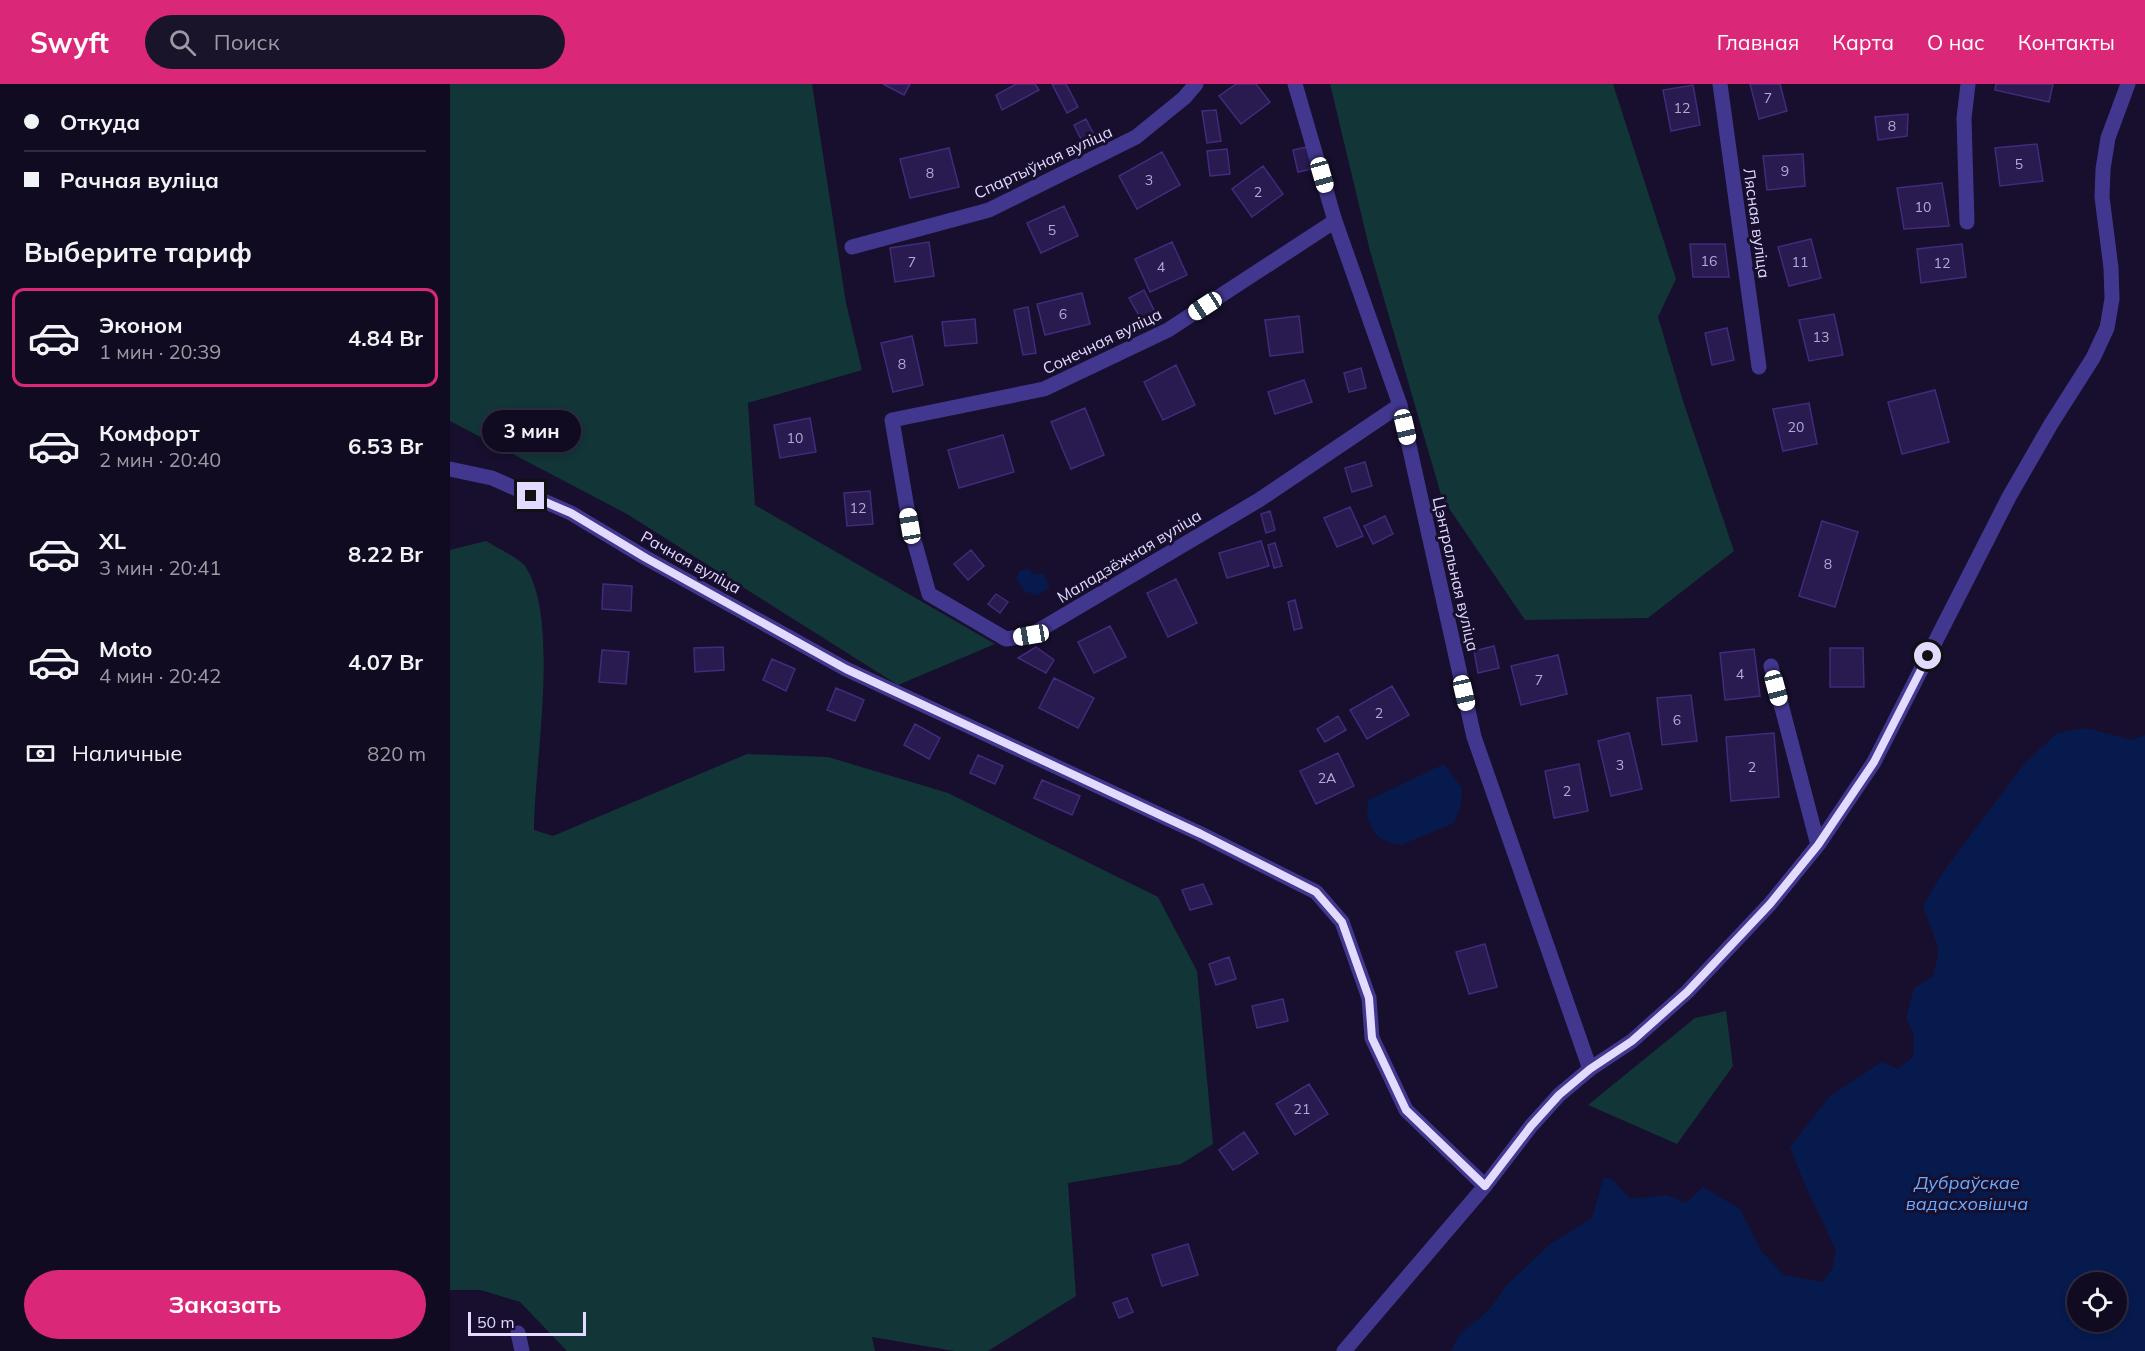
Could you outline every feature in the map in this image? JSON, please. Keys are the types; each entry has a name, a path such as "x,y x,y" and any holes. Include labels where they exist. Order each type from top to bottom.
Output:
{"street":[{"name":"Спартыўная вуліца","path":"852,247 989,210 1136,137 1184,98 1196,84"},
{"name":"Цэнтральная вуліца","path":"1295,84 1335,221 1400,405 1474,737 1590,1069"},
{"name":"Лясная вуліца","path":"1720,84 1759,367"},
{"path":"1967,222 1964,118 1968,84"},
{"path":"1344,1351 1485,1186 1531,1126 1552,1103 1590,1069 1632,1041 1687,992 1770,904 1818,845 1874,762 2009,497 2093,358 2107,328 2112,299 2111,268 2102,197 2103,169 2108,138 2127,84"},
{"name":"Сонечная вуліца","path":"910,526 892,420 1044,389 1168,330 1335,221"},
{"name":"Маладзёжная вуліца","path":"910,526 929,594 1006,639 1031,635 1259,500 1400,405"},
{"name":"Рачная вуліца","path":"450,469 492,478 571,513 646,558 846,669 1201,834 1316,892 1342,922 1369,998 1372,1038 1406,1110 1485,1186"},
{"path":"1771,666 1818,845"},
{"path":"518,1333 522,1351"}],"green space":[{"path":"450,84 812,84 846,303 862,370 748,403 755,505 995,644 898,685 627,514 450,421"},
{"path":"1330,84 1613,84 1676,279 1658,317 1684,404 1734,551 1648,618 1525,620 1442,498 1370,251"},
{"path":"486,541 525,566 536,590 542,621 543,694 534,830 553,836 747,754 828,757 948,793 1158,897 1197,971 1213,1144 1181,1164 1068,1183 1076,1296 988,1351 954,1351 872,1337 875,1351 567,1351 520,1302 481,1290 450,1290 450,550"},
{"path":"1726,1011 1733,1066 1677,1144 1588,1105 1695,1018"}],"water":[{"path":"1029,569 1033,574 1043,574 1050,587 1039,595 1025,592 1016,579 1020,570"},
{"name":"Дубраўскае вадасховішча","path":"2086,728 2131,740 2145,735 2145,1351 1451,1351 1460,1334 1489,1310 1505,1287 1550,1244 1592,1218 1604,1177 1613,1180 1630,1199 1667,1195 1686,1203 1703,1187 1740,1209 1761,1251 1784,1275 1822,1282 1832,1269 1836,1251 1790,1147 1830,1096 1882,1062 1898,1069 1913,1057 1914,1034 1906,1018 1914,988 1933,976 1939,950 1923,906 1943,872 2025,763 2057,733"},
{"path":"1444,764 1462,788 1461,804 1454,823 1401,845 1378,836 1371,827 1368,816 1369,800"}],"building":[{"path":"883,84 910,84 904,95"},
{"path":"1016,84 1035,84 1039,90 1002,110 996,95"},
{"path":"1052,84 1066,84 1078,107 1067,113"},
{"path":"1236,84 1256,84 1270,102 1241,124 1219,96"},
{"path":"1750,84 1780,84 1787,111 1759,119"},
{"path":"1996,84 2053,84 2049,102 1995,90"},
{"path":"1693,85 1700,125 1671,131 1663,90"},
{"path":"1216,110 1221,141 1207,143 1202,111"},
{"path":"1908,114 1907,136 1878,140 1875,117"},
{"path":"1086,119 1094,135 1082,141 1074,125"},
{"path":"2037,144 2043,181 2000,186 1995,148"},
{"path":"1307,147 1312,169 1298,172 1293,150"},
{"path":"949,148 959,187 910,198 900,159"},
{"path":"1227,149 1230,174 1210,176 1207,151"},
{"path":"1162,152 1180,185 1137,209 1119,176"},
{"path":"1803,154 1805,186 1767,190 1763,156"},
{"path":"1263,166 1283,194 1252,217 1232,189"},
{"path":"1942,183 1949,226 1904,229 1897,188"},
{"path":"1064,206 1078,236 1041,253 1027,223"},
{"path":"1811,239 1821,278 1789,286 1778,247"},
{"path":"929,242 934,276 895,282 890,248"},
{"path":"1172,242 1187,275 1150,292 1135,259"},
{"path":"1690,244 1725,244 1729,277 1693,277"},
{"path":"1962,244 1966,277 1921,283 1917,249"},
{"path":"1144,290 1155,312 1141,319 1129,298"},
{"path":"1082,293 1090,324 1045,335 1037,304"},
{"path":"1028,307 1036,353 1023,355 1014,310"},
{"path":"1834,314 1843,355 1809,361 1799,320"},
{"path":"1299,316 1303,352 1270,356 1265,320"},
{"path":"975,319 977,343 945,346 942,322"},
{"path":"1727,328 1734,360 1712,365 1705,333"},
{"path":"912,336 923,385 893,392 881,343"},
{"path":"1176,365 1195,405 1163,420 1144,382"},
{"path":"1361,368 1366,388 1349,392 1344,373"},
{"path":"1304,380 1312,402 1275,414 1268,392"},
{"path":"1935,390 1949,442 1902,454 1888,402"},
{"path":"1809,403 1817,444 1783,451 1773,409"},
{"path":"1085,408 1104,455 1071,469 1051,422"},
{"path":"810,418 816,452 780,458 774,425"},
{"path":"1003,435 1014,472 959,488 948,450"},
{"path":"1365,462 1372,486 1352,492 1345,468"},
{"path":"870,491 873,524 847,526 844,493"},
{"path":"1350,507 1363,536 1337,547 1324,518"},
{"path":"1270,511 1275,530 1266,533 1261,514"},
{"path":"1385,516 1393,534 1373,544 1364,526"},
{"path":"1822,521 1858,532 1835,607 1799,596"},
{"path":"1261,541 1269,566 1227,578 1219,553"},
{"path":"1275,543 1282,566 1274,568 1268,545"},
{"path":"971,550 984,566 968,580 954,564"},
{"path":"1176,579 1197,623 1168,637 1147,593"},
{"path":"603,584 632,586 631,611 602,609"},
{"path":"996,594 1008,602 1000,613 988,604"},
{"path":"1295,600 1302,628 1294,630 1288,602"},
{"path":"1110,626 1126,657 1094,673 1078,642"},
{"path":"1494,646 1499,668 1478,673 1474,651"},
{"path":"723,647 724,670 695,672 694,648"},
{"path":"1036,647 1054,660 1046,673 1018,658"},
{"path":"1830,648 1863,648 1864,687 1830,687"},
{"path":"1754,649 1760,696 1725,700 1720,653"},
{"path":"602,650 629,652 626,684 599,682"},
{"path":"1558,655 1567,694 1521,705 1511,666"},
{"path":"772,659 795,669 786,691 763,680"},
{"path":"1054,678 1094,698 1078,728 1039,708"},
{"path":"1392,686 1409,715 1367,739 1350,710"},
{"path":"836,688 864,700 855,721 827,710"},
{"path":"1691,695 1697,741 1662,745 1657,698"},
{"path":"1338,716 1346,730 1325,742 1317,729"},
{"path":"915,724 940,738 929,759 904,745"},
{"path":"1629,733 1642,789 1611,796 1598,741"},
{"path":"1774,733 1779,797 1731,801 1726,737"},
{"path":"1338,753 1354,786 1316,804 1300,771"},
{"path":"978,755 1003,766 995,784 970,773"},
{"path":"1579,764 1588,811 1554,818 1545,771"},
{"path":"1042,780 1080,796 1072,815 1034,798"},
{"path":"1203,884 1212,904 1190,910 1182,890"},
{"path":"1485,944 1497,987 1469,994 1456,952"},
{"path":"1229,957 1236,979 1216,985 1209,964"},
{"path":"1283,999 1288,1021 1257,1028 1252,1006"},
{"path":"1309,1084 1328,1114 1295,1135 1276,1104"},
{"path":"1244,1132 1258,1153 1233,1170 1219,1150"},
{"path":"1188,1244 1198,1275 1162,1286 1152,1255"},
{"path":"1127,1298 1133,1312 1119,1318 1113,1303"}],"route":[{"path":"531,496 571,513 646,558 846,669 1201,834 1316,892 1342,922 1369,998 1372,1038 1406,1110 1485,1186 1531,1126 1559,1095 1590,1069 1632,1041 1687,992 1770,904 1818,845 1874,762 1928,656"}]}
